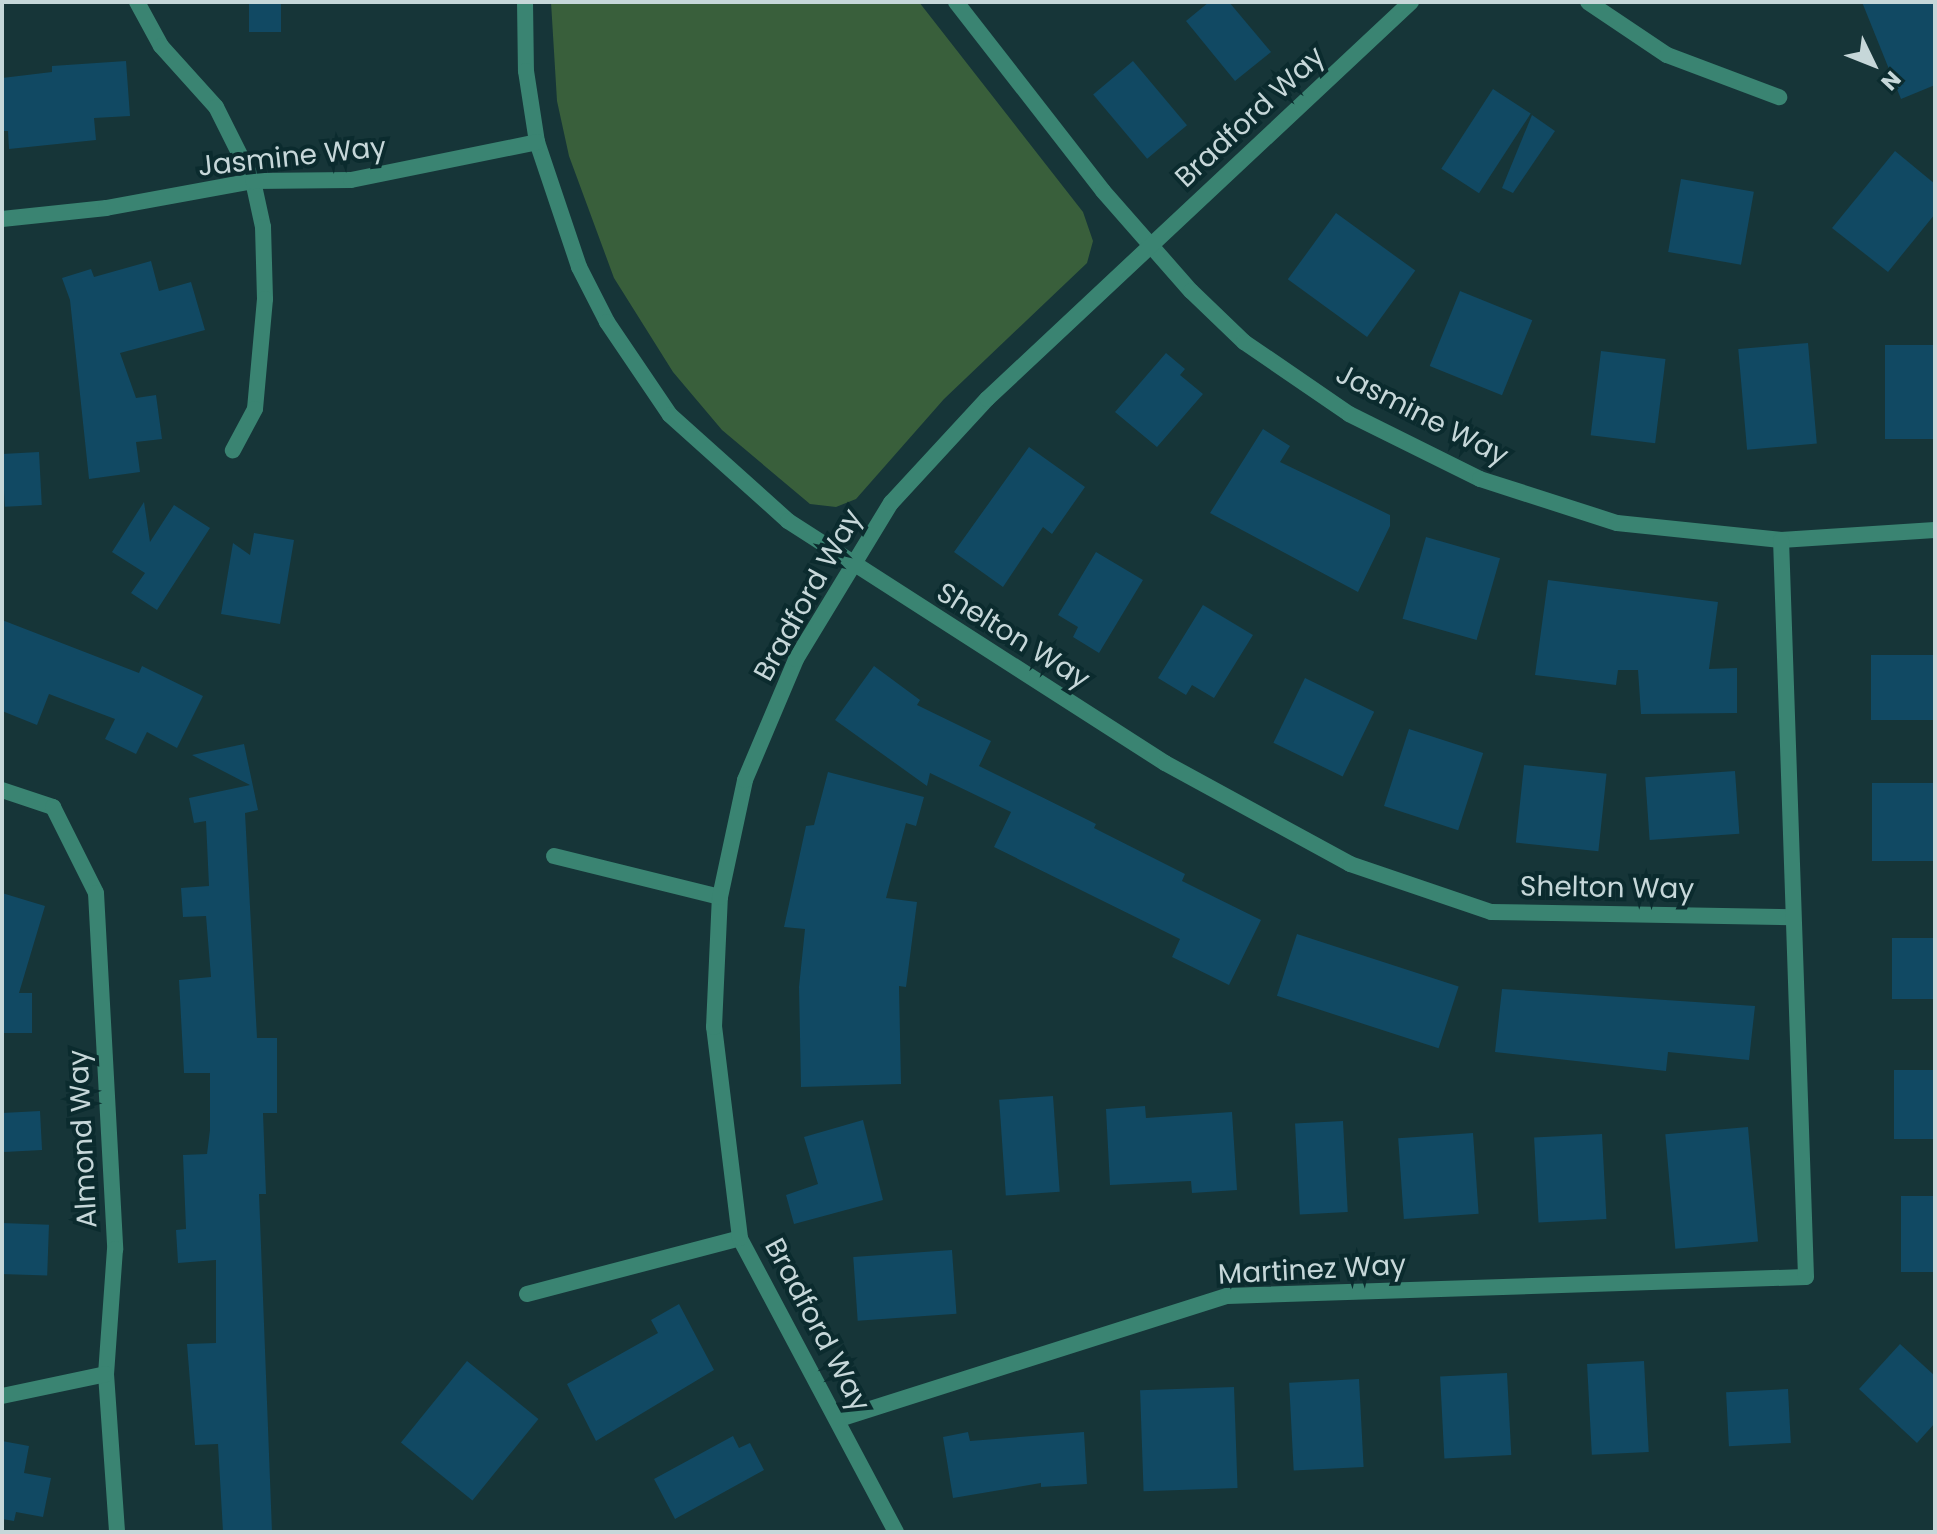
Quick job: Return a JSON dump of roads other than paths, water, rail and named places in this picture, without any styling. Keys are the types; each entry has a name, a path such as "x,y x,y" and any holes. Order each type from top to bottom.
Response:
{"street":[{"path":"137,2 161,46 216,107 253,181 263,227 265,299 255,409 233,450"},
{"name":"Shelton Way","path":"525,2 526,71 537,142 579,267 607,322 670,415 753,495 852,564 1165,763 1350,864 1491,912 1792,917"},
{"name":"Jasmine Way","path":"956,2 1150,246 1244,342 1349,414 1480,479 1617,523 1781,540 1935,530"},
{"name":"Bradford Way","path":"896,1532 839,1419 740,1238 714,1027 720,897 745,780 796,659 891,503 941,445 1411,2"},
{"path":"1588,2 1667,55 1779,97"},
{"name":"Jasmine Way","path":"2,219 106,208 253,181 351,180 537,142"},
{"path":"1781,540 1792,917"},
{"name":"Almond Way","path":"2,790 53,807 96,893 115,1249 106,1374 117,1532"},
{"path":"554,856 720,897"},
{"name":"Martinez Way","path":"839,1419 1227,1296 1806,1277 1792,917"},
{"path":"527,1294 740,1238"},
{"path":"2,1396 106,1374"}]}
